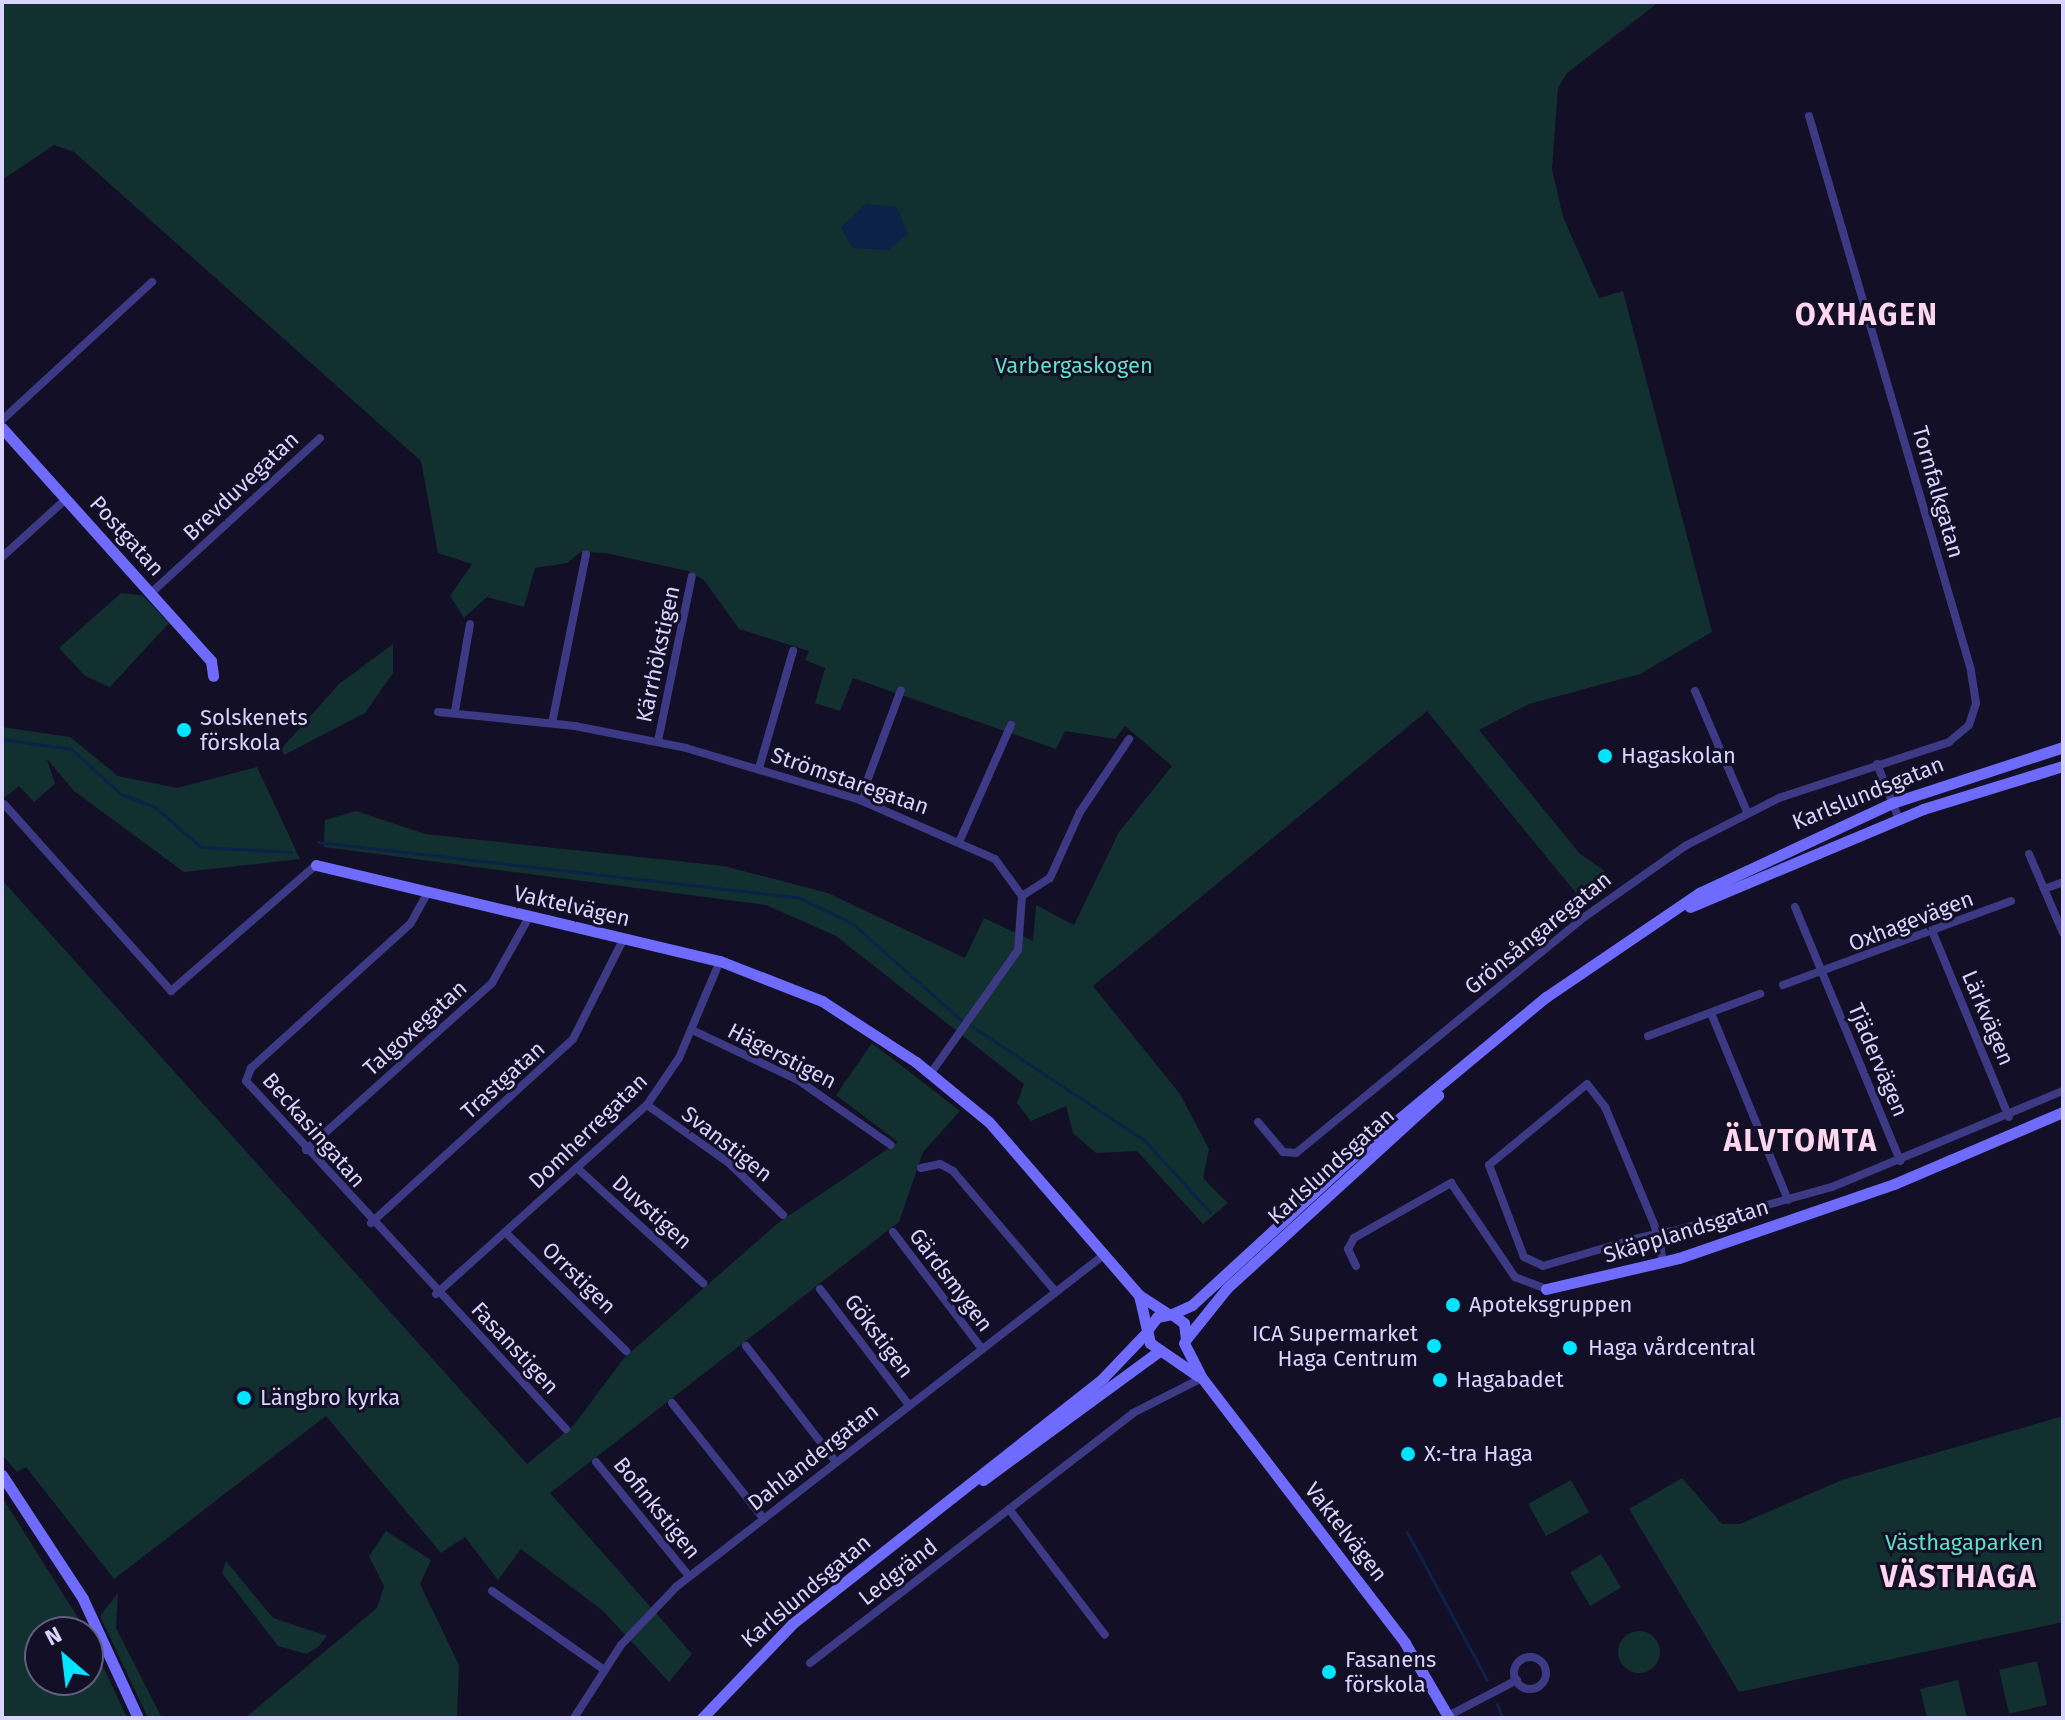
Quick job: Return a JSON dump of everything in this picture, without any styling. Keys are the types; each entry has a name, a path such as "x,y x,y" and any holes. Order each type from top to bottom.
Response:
{"main road":[{"name":"Postgatan","path":"2,428 211,661 213,676"},
{"name":"Karlslundsgatan","path":"702,1718 792,1624 1103,1378 1148,1331 1170,1314 1192,1305 1353,1157 1510,1028 1656,921 1742,869 1892,803 2063,747"},
{"name":"Karlslundsgatan","path":"1656,921 1899,819 2063,766"},
{"name":"Vaktelvägen","path":"316,865 720,961 822,1001 931,1073 1012,1143 1139,1295 1184,1323 1185,1341 1202,1378 1382,1611 1448,1717"},
{"name":"Karlslundsgatan","path":"945,1504 1162,1352 1185,1341 1227,1288 1510,1028"},
{"name":"Skäpplandsgatan","path":"1546,1289 1663,1263 1894,1184 2063,1112"},
{"name":"Vaktelvägen","path":"1139,1295 1148,1331 1162,1352 1202,1378"},
{"path":"2,1475 83,1599 138,1718"}],"street":[{"name":"Tornfalkgatan","path":"1809,116 1974,688 1974,714 1957,737 1877,764"},
{"path":"2,420 152,282"},
{"name":"Brevduvegatan","path":"151,593 320,438"},
{"path":"2,557 66,499"},
{"path":"552,723 586,554"},
{"name":"Kärrhökstigen","path":"658,741 692,576"},
{"path":"455,711 470,624"},
{"path":"759,768 793,651"},
{"path":"860,800 901,690"},
{"path":"1695,691 1747,812"},
{"name":"Strömstaregatan","path":"438,712 455,711 552,723 658,741 759,768 860,800 960,840 1005,867 1022,896"},
{"path":"960,840 1011,725"},
{"path":"931,1073 975,1017 1018,950 1022,896 1050,878 1080,812 1129,739"},
{"path":"1877,764 1899,819"},
{"name":"Grönsångaregatan","path":"1258,1122 1283,1152 1302,1148 1622,888 1747,812 1877,764"},
{"name":"Vaktelvägen","path":"4,804 171,991 316,865"},
{"path":"2029,854 2063,933"},
{"path":"2044,889 2063,882"},
{"name":"Beckasingatan","path":"428,892 400,934 246,1074 306,1150 436,1294"},
{"name":"Oxhagevägen","path":"1783,985 1933,933 2011,901"},
{"path":"1795,907 1823,973"},
{"name":"Talgoxegatan","path":"306,1150 492,983 529,917"},
{"name":"Lärkvägen","path":"1933,933 2009,1117"},
{"name":"Trastgatan","path":"371,1223 573,1039 624,938"},
{"name":"Domherregatan","path":"436,1294 647,1105 692,1030 720,961"},
{"name":"Tjädervägen","path":"1823,973 1900,1161"},
{"path":"1648,1036 1760,994"},
{"path":"1711,1013 1788,1200"},
{"name":"Hägerstigen","path":"692,1030 798,1080 891,1145"},
{"path":"1663,1263 1657,1234 1605,1107 1582,1084 1489,1165 1524,1257 1535,1266 1657,1234 1788,1200 1900,1161 2009,1117 2063,1091"},
{"name":"Svanstigen","path":"647,1105 729,1163 783,1215"},
{"path":"921,1168 940,1164 953,1171 1055,1291"},
{"name":"Duvstigen","path":"577,1168 703,1283"},
{"name":"Skäpplandsgatan","path":"1356,1266 1348,1249 1354,1238 1451,1183 1515,1277 1546,1289"},
{"name":"Orrstigen","path":"505,1232 626,1351"},
{"name":"Gärdsmygen","path":"893,1232 982,1349"},
{"name":"Dahlandergatan","path":"574,1718 603,1669 689,1576 1105,1254"},
{"name":"Gökstigen","path":"820,1289 909,1405"},
{"name":"Fasanstigen","path":"436,1294 566,1429"},
{"path":"746,1346 836,1462"},
{"name":"Ledgränd","path":"810,1663 1133,1413 1202,1378"},
{"path":"672,1403 764,1519"},
{"name":"Bofinkstigen","path":"596,1462 689,1576"},
{"path":"1009,1509 1105,1635"},
{"path":"492,1591 603,1669"},
{"path":"1448,1717 1517,1680"}],"green space":[{"name":"Varbergaskogen","path":"2,2 1659,2 1567,73 1558,88 1552,169 1563,217 1599,298 1623,291 1712,632 1640,674 1529,704 1479,730 1580,854 1605,871 1585,904 1427,711 1093,986 1180,1094 1209,1149 1203,1178 1228,1203 1203,1224 1137,1151 1096,1153 1073,1133 1066,1106 1031,1121 1017,1103 1024,1084 836,936 766,905 324,847 325,820 356,811 425,834 724,866 828,893 965,958 984,918 1033,941 1036,905 1074,925 1119,832 1172,766 1125,726 1115,739 1065,731 1056,749 853,678 840,711 815,703 825,668 805,660 809,651 739,629 704,580 688,571 605,553 581,552 567,563 535,568 524,607 487,597 464,618 450,596 472,564 438,553 421,461 74,152 54,145 2,180"},
{"path":"121,593 142,595 169,623 110,687 85,676 59,648"},
{"path":"393,644 393,673 365,713 284,755 281,749 339,684"},
{"path":"2,727 70,737 118,776 177,788 257,767 300,859 184,872 74,791 47,759 55,784 34,802 19,786 4,798"},
{"path":"2,880 527,1464 574,1425 624,1358 778,1223 898,1142 836,1095 872,1043 960,1111 923,1152 899,1222 550,1493 692,1654 669,1682 603,1611 521,1549 498,1580 465,1537 441,1553 326,1416 114,1579 26,1467 17,1472 2,1455"},
{"name":"Västhagaparken","path":"2063,1416 2063,1622 1739,1692 1629,1509 1682,1478 1722,1524 1740,1524 1842,1480"},
{"path":"1571,1480 1589,1512 1546,1536 1528,1504"},
{"path":"2,1497 77,1616 24,1616 24,1696 104,1696 104,1668 127,1718 2,1718"},
{"path":"386,1531 431,1560 420,1584 459,1665 457,1718 245,1718 377,1608 384,1586 369,1556"},
{"path":"1601,1554 1621,1587 1590,1606 1570,1573"},
{"path":"226,1561 273,1618 327,1636 318,1647 306,1654 278,1646 222,1573"},
{"path":"118,1593 116,1628 162,1718 148,1718 104,1624 104,1616 100,1616"},
{"path":"1639,1631 1654,1637 1660,1652 1654,1667 1639,1673 1624,1667 1618,1652 1624,1637"},
{"path":"2037,1661 2047,1705 2009,1714 1999,1670"},
{"path":"1958,1680 1967,1718 1927,1718 1920,1689"}],"water":[{"path":"866,204 897,207 908,234 888,250 852,248 841,227"}],"waterway":[{"path":"2,739 71,749 121,794 155,807 201,847 291,852"},
{"path":"318,842 800,898 853,924 959,1018 1144,1140 1210,1212"},
{"path":"1407,1532 1487,1680"},
{"path":"1497,1704 1502,1718"}],"place":[{"name":"Solskenets förskola","path":"184,730"},
{"name":"Hagaskolan","path":"1605,756"},
{"name":"Apoteksgruppen","path":"1453,1305"},
{"name":"ICA Supermarket Haga Centrum","path":"1434,1346"},
{"name":"Haga vårdcentral","path":"1570,1348"},
{"name":"Hagabadet","path":"1440,1380"},
{"name":"Längbro kyrka","path":"244,1398"},
{"name":"X:-tra Haga","path":"1408,1454"},
{"name":"Fasanens förskola","path":"1329,1672"}],"district":[{"name":"OXHAGEN","path":"1867,315"},
{"name":"ÄLVTOMTA","path":"1801,1141"},
{"name":"VÄSTHAGA","path":"1959,1577"}]}
